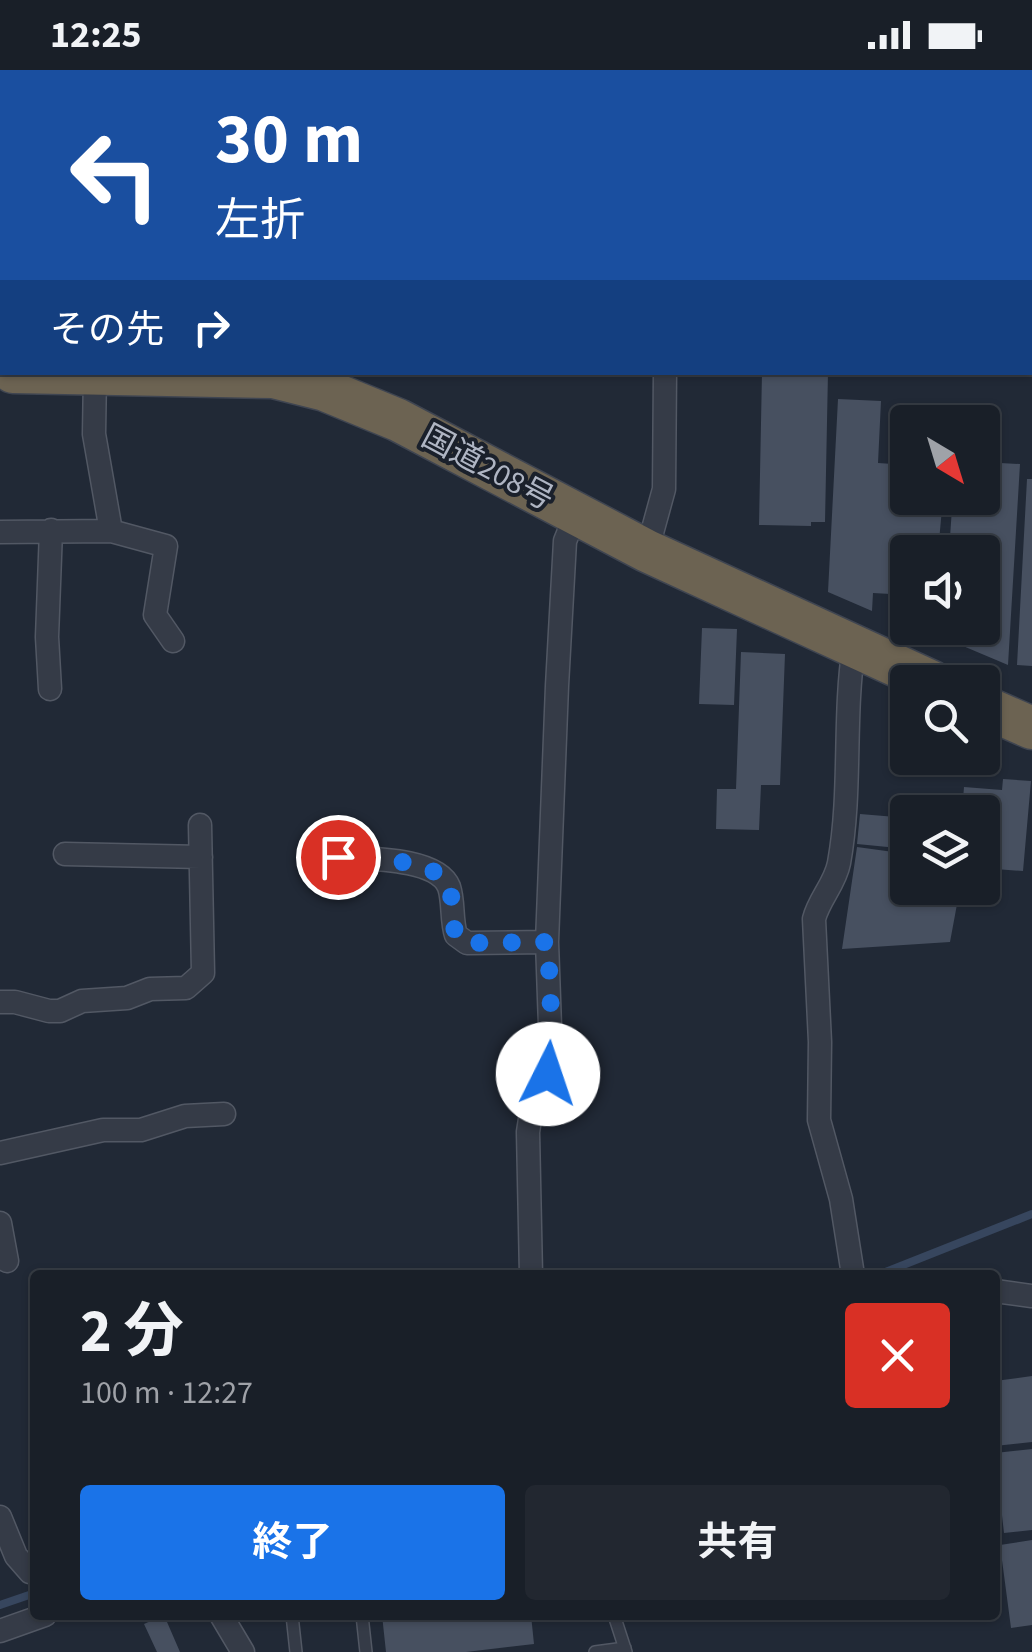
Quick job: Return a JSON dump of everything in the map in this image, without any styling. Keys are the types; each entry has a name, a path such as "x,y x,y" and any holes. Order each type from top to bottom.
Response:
{"highway":[{"name":"国道208号","path":"154,375 273,377 325,390 398,420 647,551 895,665"},
{"path":"1000,714 1032,728"}],"street":[{"path":"95,375 94,434 111,531"},
{"path":"647,551 664,488 665,375"},
{"path":"531,1270 528,1132 530,1118 544,1098 551,1054 548,942 564,541 576,514"},
{"path":"50,689 47,637 51,530"},
{"path":"0,532 111,531 166,546 156,616 173,641"},
{"path":"852,1270 840,1199 819,1120 814,919 834,878 844,830 848,684 854,646"},
{"path":"0,1002 60,1011 82,1001 127,998 150,989 186,988 198,980 203,972 200,825"},
{"path":"65,854 200,857"},
{"path":"338,857 397,861 437,873 450,889 456,935 466,943 548,942"},
{"path":"0,1154 103,1130 141,1130 185,1116 224,1114"},
{"path":"0,1223 6,1260"},
{"path":"1000,1292 1032,1296"},
{"path":"0,1516 16,1556 30,1572"},
{"path":"0,1631 32,1620"},
{"path":"224,1620 243,1652"}],"lane":[{"path":"293,1620 296,1652"},
{"path":"363,1620 366,1652"},
{"path":"595,1652 626,1650 616,1620"}],"building":[{"path":"762,375 828,375 825,522 811,522 811,526 759,525"},
{"path":"838,399 881,401 878,463 890,464 890,515 941,515 940,535 890,535 890,594 873,593 872,611 828,592"},
{"path":"1000,463 1020,464 1008,665 963,646 943,645 1000,645 1000,535 950,535 952,515 1000,515"},
{"path":"1027,479 1032,479 1032,666 1017,665"},
{"path":"702,628 737,629 734,705 699,704"},
{"path":"741,652 785,654 780,785 761,785 759,830 716,829 717,789 736,789"},
{"path":"1003,779 1031,781 1023,871 1000,869 1000,795 963,795 964,787 1002,790"},
{"path":"860,814 890,816 890,847 857,844"},
{"path":"857,847 890,852 890,905 957,905 950,942 842,949"},
{"path":"1032,1376 1032,1442 1000,1445 1000,1380"},
{"path":"1032,1449 1032,1530 1004,1533 1000,1452"},
{"path":"1032,1540 1032,1625 1011,1628 1000,1545"},
{"path":"166,1620 180,1652 157,1652 144,1624"},
{"path":"383,1620 532,1620 534,1644 466,1652 386,1652"}],"waterway":[{"path":"891,1270 1032,1214"},
{"path":"0,1605 30,1595"}],"route":[{"path":"338,857 397,861 437,873 450,889 456,935 466,943 548,942 552,1035 548,1074"}]}
